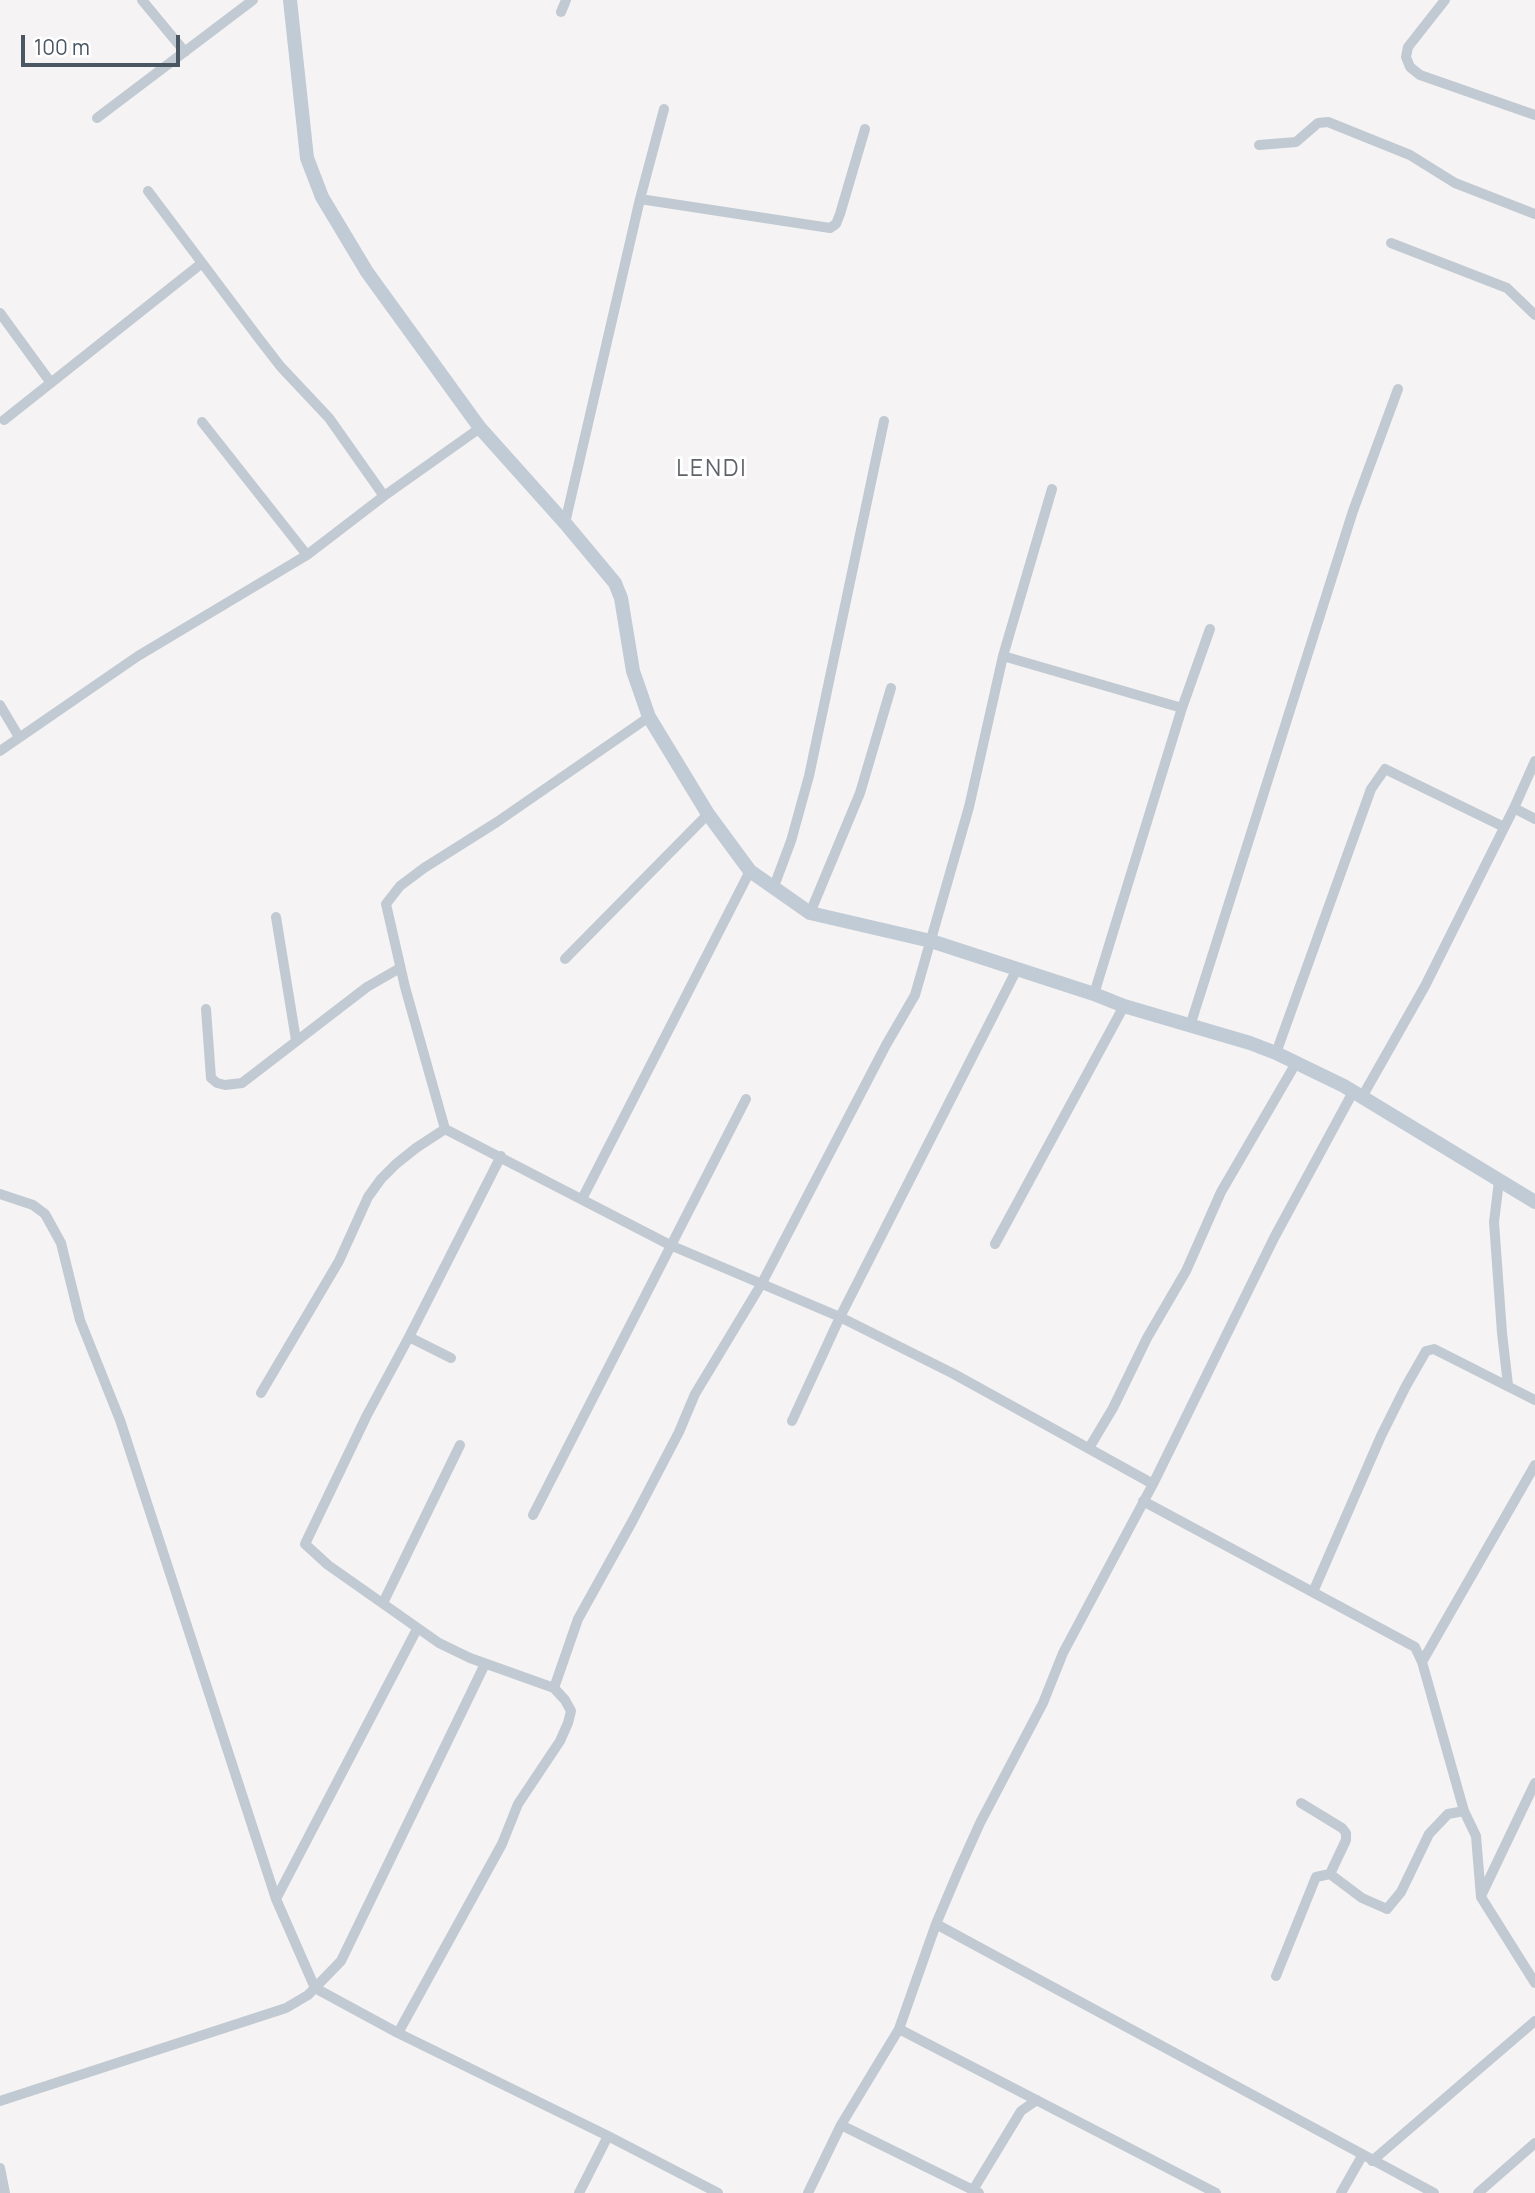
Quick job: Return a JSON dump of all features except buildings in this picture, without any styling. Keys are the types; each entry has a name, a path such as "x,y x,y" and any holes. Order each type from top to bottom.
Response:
{"main road":[{"path":"290,0 305,149 321,197 368,272 480,428 615,583 621,598 633,671 649,717 708,814 750,871 810,913 931,942 1276,1053 1358,1094 1535,1202"}],"street":[{"path":"142,0 185,52"},
{"path":"97,118 253,0"},
{"path":"561,12 566,0"},
{"path":"1445,0 1408,47 1406,57 1410,67 1420,75 1535,115"},
{"path":"565,523 640,199 664,109"},
{"path":"1259,145 1296,142 1318,123 1328,122 1410,155 1455,183 1535,214"},
{"path":"640,199 830,228 836,224 840,214 865,129"},
{"path":"148,191 281,367 329,418 384,496"},
{"path":"1391,243 1507,288 1535,315"},
{"path":"5,420 202,263"},
{"path":"0,313 51,383"},
{"path":"1190,1026 1353,511 1398,389"},
{"path":"773,889 791,841 809,776 884,421"},
{"path":"202,422 307,555"},
{"path":"0,751 138,656 307,555 480,428"},
{"path":"554,1688 586,1602 633,1520 679,1432 695,1394 762,1283 886,1045 915,995 969,807 1003,656 1052,489"},
{"path":"1094,994 1182,708 1210,629"},
{"path":"1003,656 1182,708"},
{"path":"810,913 860,793 891,688"},
{"path":"0,705 19,737"},
{"path":"649,717 400,886 386,904 400,968 445,1129 670,1245 840,1317 954,1374 1153,1484"},
{"path":"808,2193 841,2125 899,2029 936,1924 980,1824 1043,1703 1063,1653 1153,1484 1274,1238 1424,986 1535,761"},
{"path":"1276,1053 1371,789 1385,769 1504,827"},
{"path":"1514,808 1535,819"},
{"path":"565,959 708,814"},
{"path":"582,1199 750,871"},
{"path":"276,917 296,1040"},
{"path":"206,1009 211,1078 225,1085 242,1083 367,988 400,968"},
{"path":"792,1421 840,1317 1017,969"},
{"path":"995,1244 1124,1006"},
{"path":"1089,1448 1186,1271 1221,1192 1296,1063"},
{"path":"533,1515 747,1099"},
{"path":"261,1393 339,1261 368,1197 396,1164 445,1129"},
{"path":"398,2033 502,1844 518,1804 564,1732 571,1711 554,1688 485,1664 439,1643 328,1565 305,1544 367,1415 501,1156"},
{"path":"1499,1181 1494,1222 1508,1385"},
{"path":"0,1194 33,1205 46,1214 61,1243 80,1320 120,1420 276,1899 315,1988 398,2033 608,2136 705,2190 718,2193"},
{"path":"409,1337 451,1358"},
{"path":"1313,1592 1381,1436 1426,1351 1434,1349 1535,1400"},
{"path":"383,1602 460,1445"},
{"path":"1422,1662 1535,1465"},
{"path":"1143,1501 1405,1639 1415,1647 1422,1662 1464,1811 1476,1836 1481,1898 1534,1979"},
{"path":"276,1899 417,1629"},
{"path":"0,2101 286,2008 308,1995 341,1961 485,1664"},
{"path":"1481,1898 1535,1783"},
{"path":"1301,1803 1346,1833 1346,1840 1330,1874"},
{"path":"1276,1976 1316,1877 1330,1874 1362,1898 1387,1909 1404,1886 1429,1834 1448,1814 1464,1811"},
{"path":"936,1924 1434,2193"},
{"path":"1341,2193 1367,2159 1535,2021"},
{"path":"899,2029 1037,2100 1200,2190 1216,2193"},
{"path":"841,2125 976,2191 1021,2110 1037,2100"},
{"path":"579,2193 608,2136"},
{"path":"1478,2193 1535,2143"},
{"path":"0,2168 5,2193"}],"district":[{"name":"LENDI","path":"712,470"}]}
